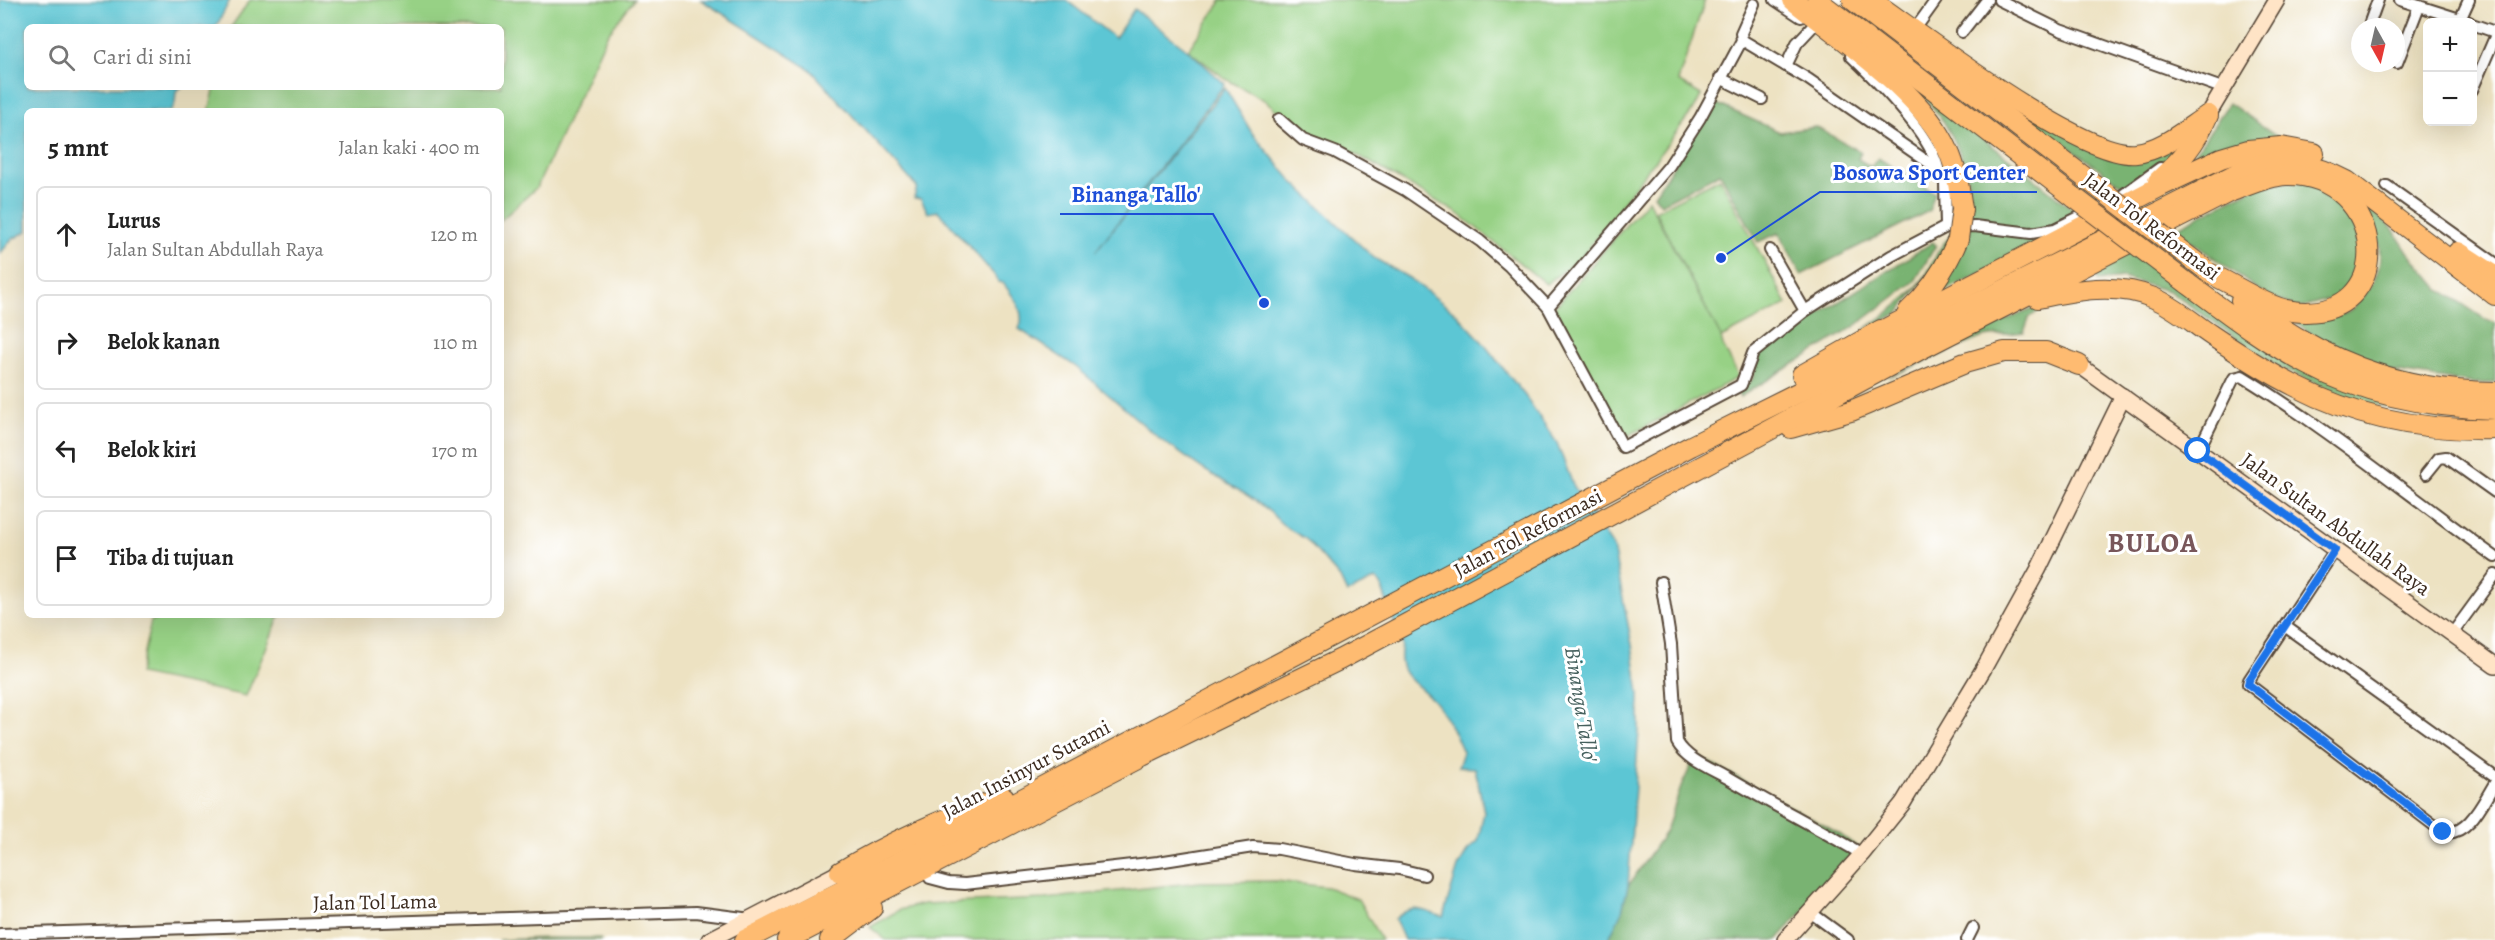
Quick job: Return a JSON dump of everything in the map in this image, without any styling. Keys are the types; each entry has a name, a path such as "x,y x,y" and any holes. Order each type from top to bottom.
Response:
{"highway":[{"path":"1793,0 1896,84 1931,122 1948,150 1957,177 1962,209 1952,233 1949,261 1935,284 1909,311 1872,336"},
{"name":"Jalan Tol Reformasi","path":"1817,0 2230,315 2309,365 2344,381 2424,404 2495,409"},
{"name":"Jalan Tol Reformasi","path":"1853,0 2280,328 2318,350 2388,379 2428,388 2495,393"},
{"path":"1871,0 1970,70 2055,124 2085,142 2112,152 2128,154 2145,152 2169,141 2208,115"},
{"path":"2114,211 2157,182 2182,160 2197,140 2208,115"},
{"path":"1691,446 1730,418 1872,336 2221,158 2248,150 2282,147 2313,153 2344,167 2388,197 2471,262 2495,276"},
{"path":"1691,446 2238,171 2262,164 2286,162 2306,164 2330,172 2347,181 2495,295"},
{"path":"1737,449 1810,408 2229,192 2265,179 2286,175 2311,178 2336,187 2354,206 2369,244 2368,269 2359,286 2340,303 2313,312 2289,311 2263,301 2207,271"},
{"path":"2012,303 2069,291 2100,288 2133,292 2154,298 2239,354 2297,388 2337,405 2374,417 2424,427 2495,429"},
{"path":"1737,449 1794,427 1851,411 1965,363 2004,352 2046,352 2079,365"},
{"name":"Jalan Tol Reformasi","path":"1327,638 1691,446"},
{"name":"Jalan Tol Reformasi","path":"1341,659 1737,449"},
{"name":"Jalan Insinyur Sutami","path":"745,940 1063,778 1327,638"},
{"name":"Jalan Insinyur Sutami","path":"787,940 1142,756 1341,659"},
{"path":"840,872 874,852 964,811 1063,778"},
{"path":"830,940 918,874"}],"street":[{"path":"1775,0 1813,26 1853,58 1909,118 1928,144 1945,183 1952,233"},
{"path":"1918,25 1936,0"},
{"path":"1962,32 1987,0"},
{"path":"1999,0 2060,30 2223,88"},
{"path":"2371,18 2378,0"},
{"path":"2400,0 2454,18"},
{"path":"2466,18 2469,0"},
{"path":"1279,119 1303,140 1335,152 1405,190 1465,230 1509,266 1548,307 1613,433 1623,447 1741,385 1753,353 1805,311 1891,256 1974,226 2031,233 2055,229 2140,185 2164,165 2208,115 2274,1"},
{"path":"1548,307 1669,166 1700,118 1742,40 1741,33 1754,4"},
{"path":"2405,42 2419,6"},
{"path":"1786,66 1797,43 1813,26"},
{"path":"2477,27 2495,34 2477,78"},
{"path":"1742,40 1786,66 1938,169"},
{"path":"1720,78 1762,99"},
{"path":"2387,186 2495,263"},
{"path":"1770,250 1805,311"},
{"name":"Jalan Sultan Abdullah Raya","path":"2079,365 2495,665"},
{"path":"2198,451 2234,378 2240,375 2334,437 2495,557"},
{"path":"1785,940 1862,854 1903,803 1984,668 2056,536 2123,396"},
{"path":"2426,474 2439,458 2446,457 2495,492"},
{"path":"2335,550 2248,684 2441,831 2452,833 2472,819 2495,783"},
{"path":"2452,634 2495,575"},
{"path":"1661,582 1671,644 1677,742 1680,747 1694,759 1765,801 1862,854"},
{"path":"2286,627 2495,777"},
{"path":"918,874 945,882 965,884 1203,856 1240,848 1260,848 1399,869 1424,875"},
{"path":"709,940 840,872"},
{"name":"Jalan Tol Lama","path":"0,934 696,912 751,919"},
{"path":"1810,912 1848,940"},
{"path":"1967,940 1973,928"}],"green space":[{"path":"250,0 634,0 607,35 537,187 504,217 504,108 210,108 214,90 504,90 504,24 233,24"},
{"path":"1222,0 1705,0 1678,81 1701,95 1696,106 1581,258 1546,284 1459,214 1361,157 1292,124 1266,101 1226,79 1188,50"},
{"path":"1853,36 2089,222 1931,297 1948,274 1968,238 1971,198 1964,166 1952,136 1926,99"},
{"path":"1950,62 2109,157 2172,143 2177,148 2129,190"},
{"path":"1715,103 1780,132 1816,127 1861,152 1858,159 1871,167 1878,158 1935,193 1929,211 1801,275 1779,233 1758,242 1720,173 1661,204 1654,195"},
{"path":"2229,103 2280,138 2189,162"},
{"path":"1720,178 1787,304 1721,338 1739,377 1624,438 1554,308 1648,200 1721,337 1655,211"},
{"path":"2310,181 2342,199 2366,252 2348,294 2298,308 2264,294 2174,229 2263,183"},
{"path":"2357,198 2393,229 2405,248 2440,289 2485,319 2495,323 2495,383 2473,383 2385,370 2317,338 2289,317 2342,314 2353,308 2373,282 2380,258 2379,245 2371,221"},
{"path":"1955,234 1952,244 1898,314 1863,330 1895,307 1917,287 1944,242"},
{"path":"1933,242 1936,245 1915,281 1854,327 1740,397 1737,392 1752,380 1761,351"},
{"path":"2131,249 2192,292 2495,414 2495,420 2438,418 2354,400 2280,368 2169,291 2123,278 2098,281 2094,269"},
{"path":"2049,303 2029,318 2024,332 1983,337 1889,377 2005,320"},
{"path":"158,618 279,618 246,696 139,674 151,621"},
{"path":"1696,755 1838,833 1856,846 1854,854 1777,940 1608,940 1622,911 1628,886 1666,831 1681,787"},
{"path":"1276,881 1327,887 1358,899 1381,940 886,940 870,927 899,910 923,904 1045,899 1200,882"},
{"path":"600,938 601,940 499,940"}],"water":[{"path":"0,0 230,0 218,24 24,24 24,90 178,90 172,108 24,108 24,233 11,240 0,254"},
{"path":"701,0 1066,0 1115,38 1134,9 1188,50 1225,84 1095,252 1225,88 1252,133 1293,182 1374,258 1409,278 1457,314 1526,397 1557,443 1573,485 1613,547 1639,693 1639,730 1628,886 1622,911 1608,940 1404,940 1395,919 1401,914 1418,909 1443,917 1458,867 1468,850 1478,841 1484,812 1475,768 1458,767 1463,752 1450,724 1437,705 1404,671 1401,664 1402,645 1381,585 1376,579 1347,593 1340,578 1306,539 1285,527 1268,510 1245,494 1203,469 1160,439 1075,366 1019,329 1020,311 1015,299 1003,283 998,282 997,278 938,211 928,213 921,199 914,198 917,187 810,69"}],"place":[{"name":"Bosowa Sport Center","path":"1721,258"},
{"name":"Binanga Tallo'","path":"1264,303"}],"district":[{"name":"BULOA","path":"2153,543"}],"route":[{"path":"2198,451 2335,550 2248,684 2443,832"}]}
